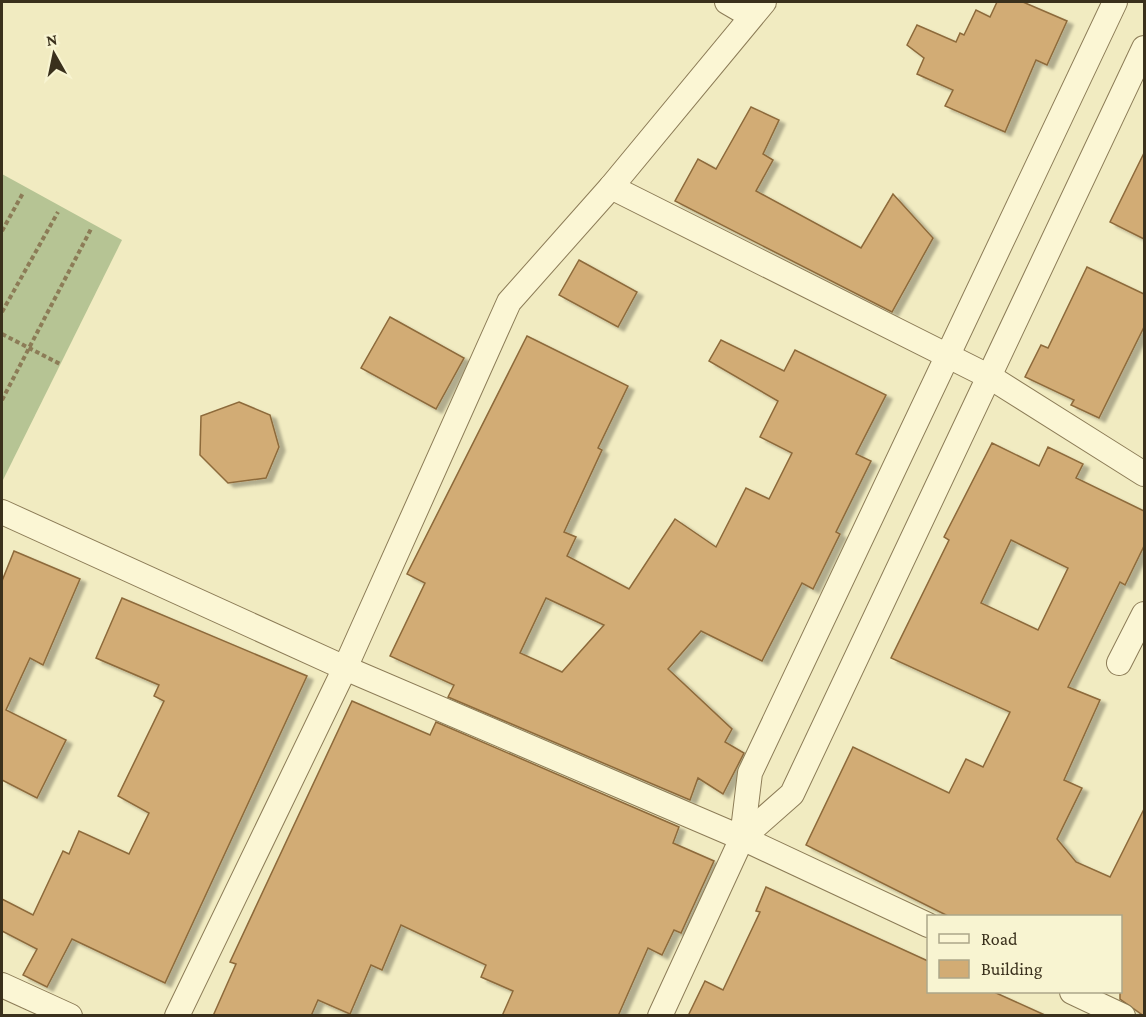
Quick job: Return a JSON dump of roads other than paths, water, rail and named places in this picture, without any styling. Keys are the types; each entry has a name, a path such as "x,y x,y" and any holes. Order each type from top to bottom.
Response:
{"street":[{"path":"177,1016 345,668 509,302 611,187 758,9 727,2"},
{"path":"660,1016 742,838 750,773 1114,2"},
{"path":"742,838 792,794 1144,48"},
{"path":"611,187 990,377 1144,474"},
{"path":"2,512 345,668 742,838 927,925"},
{"path":"1119,663 1144,614"},
{"path":"2,985 70,1016"},
{"path":"1074,993 1123,1016"}]}
